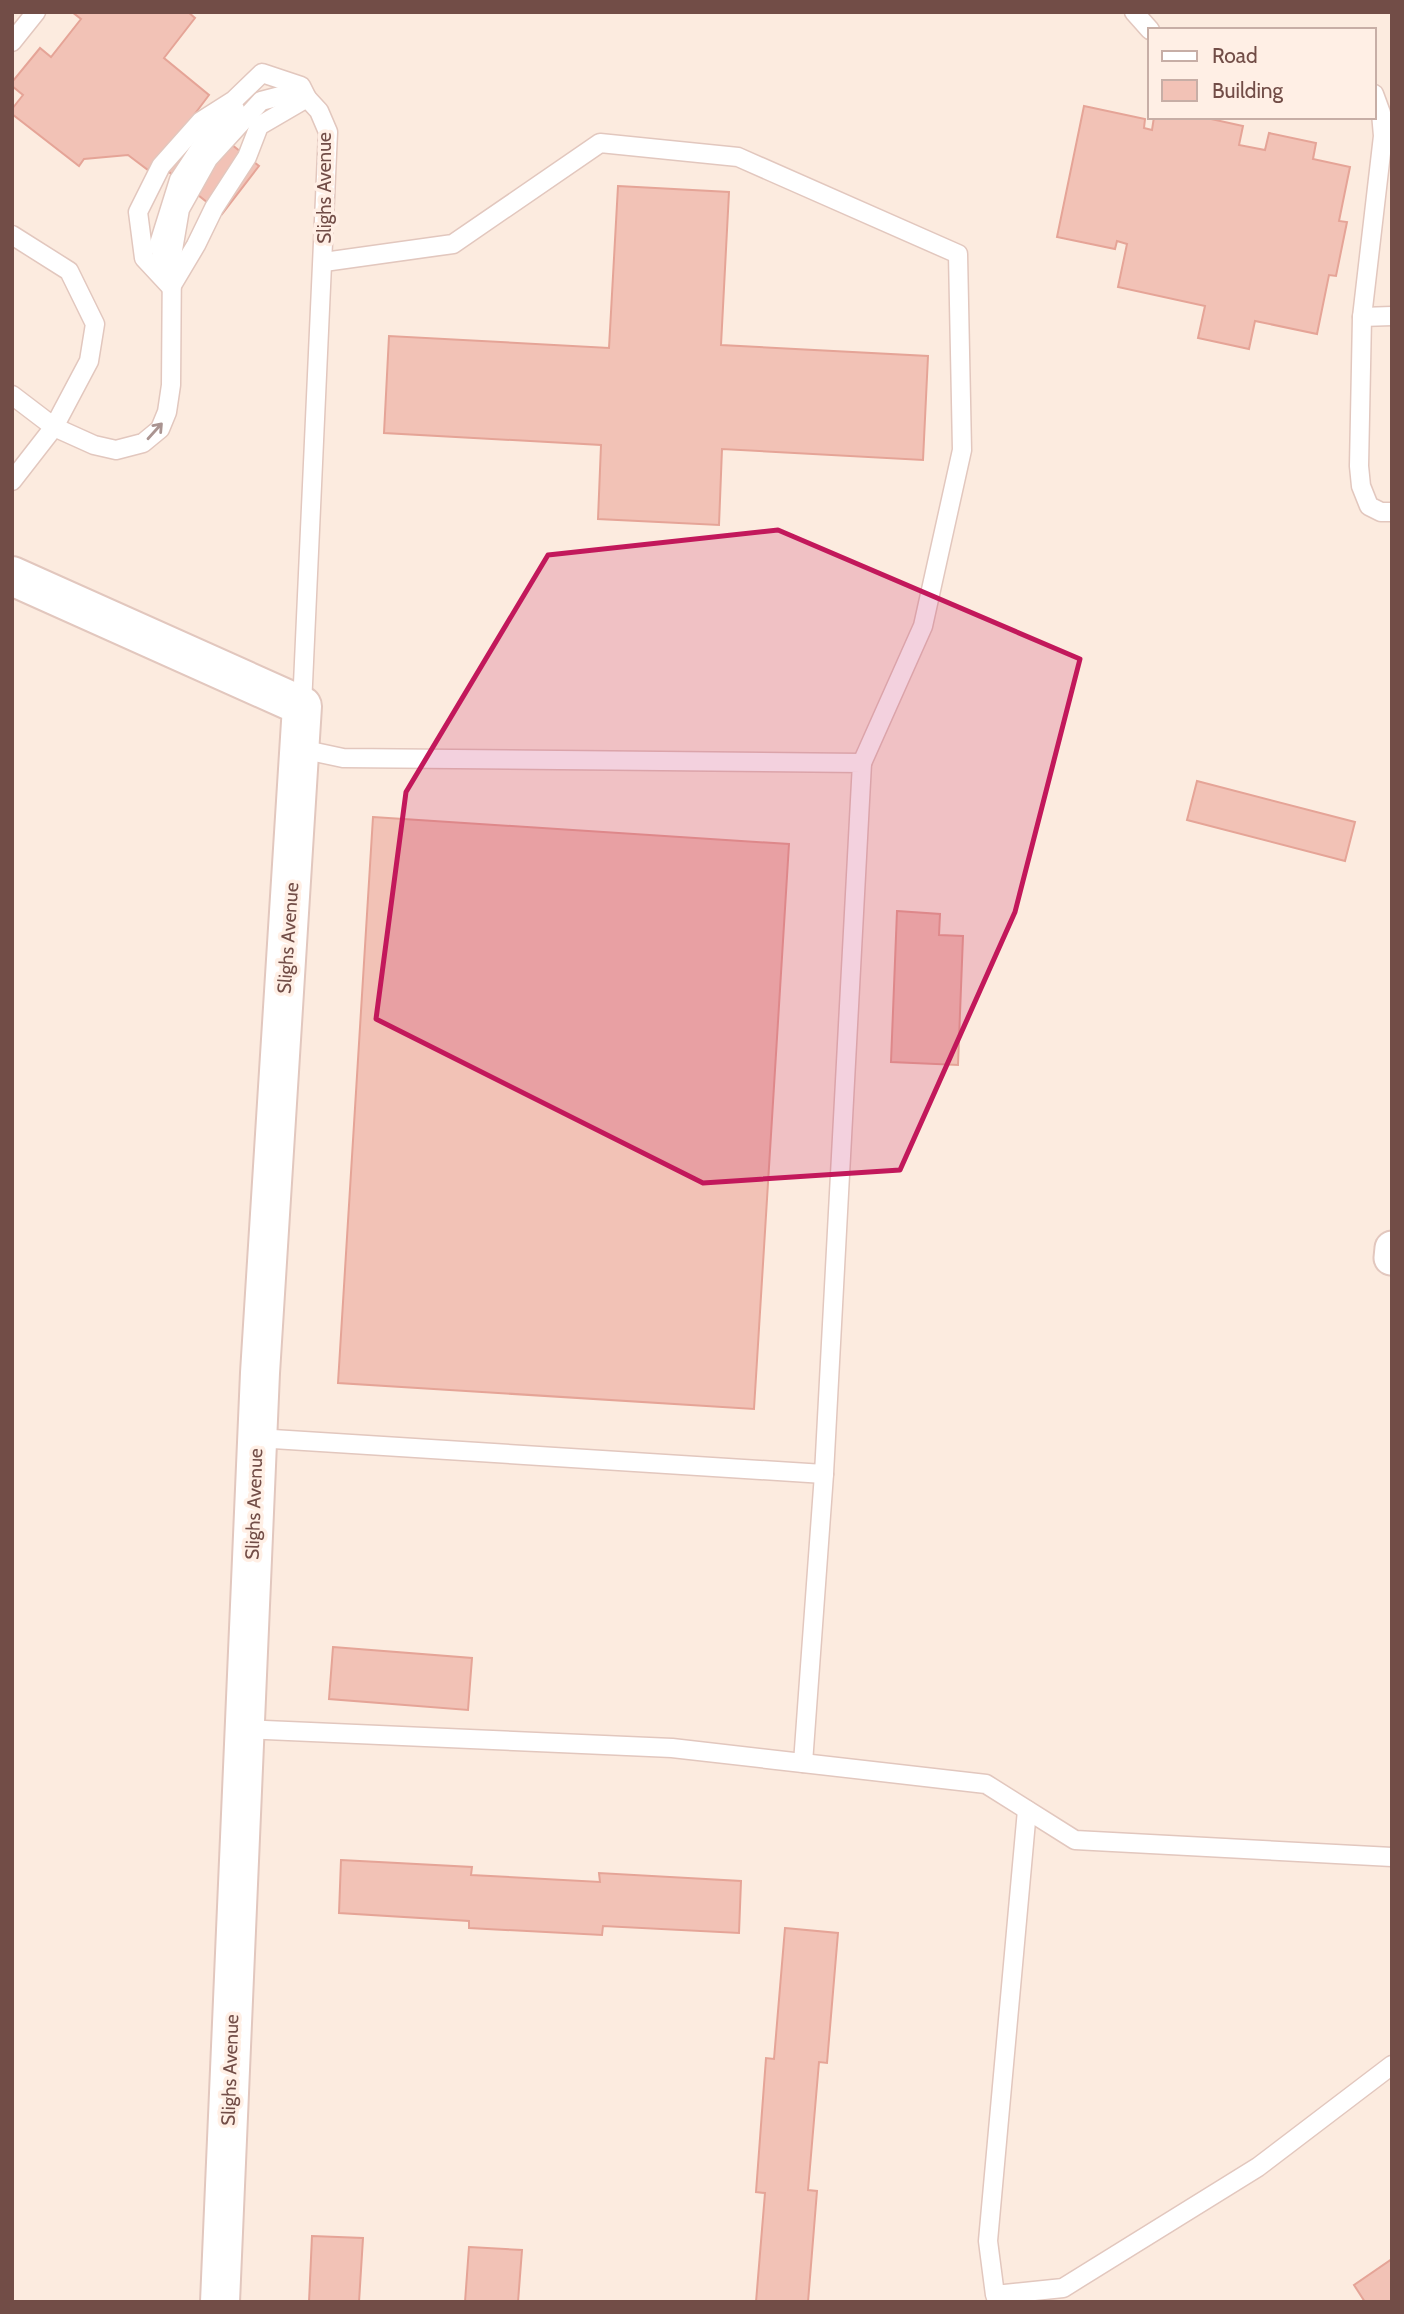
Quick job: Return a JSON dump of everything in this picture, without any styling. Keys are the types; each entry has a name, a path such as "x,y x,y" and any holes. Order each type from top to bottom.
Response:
{"street":[{"path":"12,576 302,706"},
{"name":"Slighs Avenue","path":"220,2302 257,1438 302,706"}],"lane":[{"path":"12,42 36,12"},
{"path":"1134,12 1148,28"},
{"path":"171,287 144,258 138,212 161,166 201,121 234,100 262,73 301,86 307,98"},
{"path":"12,394 54,427 94,445 116,450 143,443 160,429 167,412 171,385 172,256 180,209 208,159 261,101 284,95 307,98"},
{"path":"171,287 214,208 247,157 259,126 307,98"},
{"name":"Slighs Avenue","path":"302,706 328,132 320,111 307,98"},
{"path":"1376,99 1381,113 1383,136 1362,317 1359,466 1361,486 1369,506 1381,512 1392,512"},
{"path":"324,262 453,244 600,143 738,158 958,254 962,450 922,626 862,763 824,1474 803,1763"},
{"path":"12,235 69,271 95,324 89,360 54,427 12,481"},
{"path":"1362,317 1392,316"},
{"path":"300,750 343,758 862,763"},
{"path":"257,1438 824,1474"},
{"path":"244,1729 672,1748 986,1784 1074,1840 1392,1857"},
{"path":"1027,1810 988,2241 995,2295 1063,2288 1258,2166 1392,2065"}],"highlighted area":[{"path":"778,530 1080,659 1015,912 900,1170 703,1183 376,1019 406,792 548,555"}],"building":[{"path":"72,12 188,12 195,18 164,58 209,95 194,115 259,166 222,214 155,161 148,170 128,155 84,159 79,166 12,114 12,109 23,95 12,86 12,82 40,48 51,57 81,19"},
{"path":"1084,106 1145,119 1144,128 1152,130 1154,119 1211,119 1243,126 1239,145 1265,150 1269,133 1316,143 1313,159 1350,167 1339,221 1347,222 1336,276 1329,275 1317,334 1255,321 1249,349 1198,338 1205,306 1118,287 1127,244 1117,241 1115,249 1057,237"},
{"path":"618,186 729,192 721,345 928,356 923,460 722,449 719,525 598,519 601,445 384,433 389,336 609,348"},
{"path":"1197,781 1355,822 1345,861 1187,820"},
{"path":"373,817 789,844 754,1409 338,1383"},
{"path":"897,911 940,914 939,935 963,936 958,1065 891,1062"},
{"path":"333,1647 472,1658 468,1710 329,1699"},
{"path":"341,1860 472,1867 471,1875 600,1882 599,1873 741,1881 739,1933 603,1926 602,1935 469,1928 469,1921 339,1913"},
{"path":"785,1928 838,1933 827,2063 819,2062 808,2190 817,2191 808,2302 756,2302 765,2193 756,2192 766,2058 774,2059"},
{"path":"312,2236 363,2238 359,2302 309,2302"},
{"path":"469,2247 522,2250 518,2302 465,2302"},
{"path":"1392,2259 1392,2302 1365,2302 1354,2285"}]}
